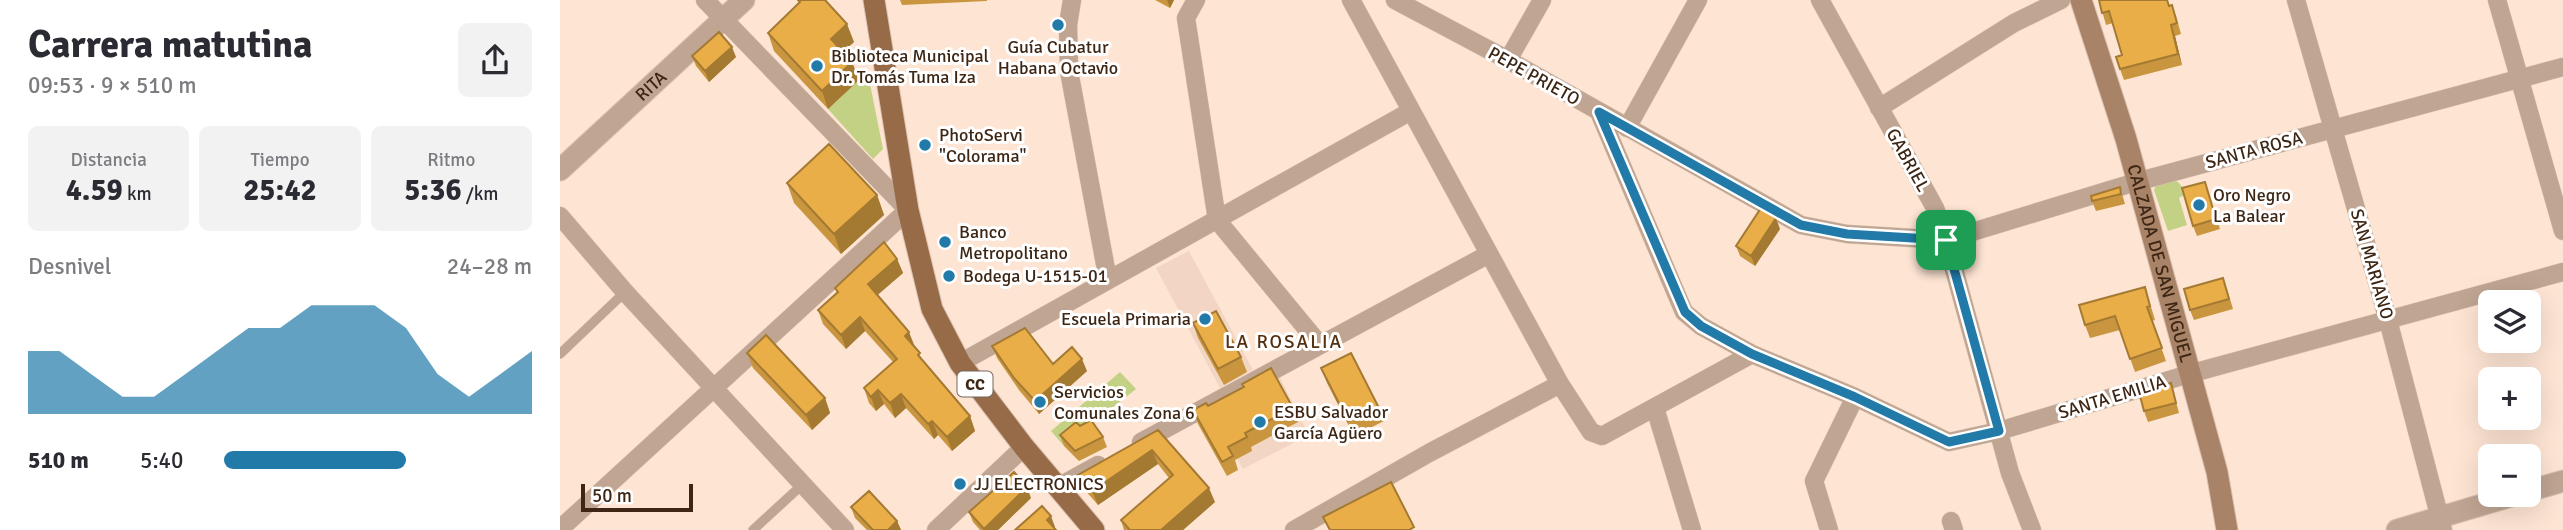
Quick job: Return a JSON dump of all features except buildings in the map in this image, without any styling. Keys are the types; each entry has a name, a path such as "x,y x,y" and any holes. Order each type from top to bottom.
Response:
{"main road":[{"name":"CC","path":"874,0 908,210 932,309 960,363 1024,447 1094,530"},
{"name":"CALZADA DE SAN MIGUEL","path":"2081,0 2126,139 2217,472 2227,530"}],"street":[{"path":"560,529 908,210 705,0"},
{"name":"RITA","path":"560,170 744,0"},
{"path":"1072,0 1069,71 1108,280"},
{"path":"1196,0 1186,18 1217,220 1320,345"},
{"path":"1351,0 1560,384 1595,436 1602,436 1752,354"},
{"name":"PEPE PRIETO","path":"1395,0 1508,60 1801,225 1847,234 1946,240"},
{"path":"1508,60 1542,0"},
{"path":"1627,128 1698,0"},
{"name":"GABRIEL","path":"1820,0 1935,208 1999,431 2021,504 2032,530"},
{"path":"1879,107 2002,30 2061,0"},
{"name":"SAN MARIANO","path":"2296,0 2388,320 2441,524"},
{"path":"2497,0 2563,231"},
{"name":"SANTA ROSA","path":"1946,240 2136,182 2563,67"},
{"path":"960,363 1411,111"},
{"name":"SANTA EMILIA","path":"1599,112 1685,312 1701,326 1752,354 1855,397 1949,442 1999,431 2189,374 2563,272"},
{"path":"560,216 625,292 715,386 845,530"},
{"path":"1058,487 1489,254"},
{"path":"1294,530 1429,453 1560,384"},
{"path":"1829,530 1814,481 1855,397"},
{"path":"1655,408 1692,530"},
{"path":"936,530 1024,447"},
{"path":"2541,487 2563,481"},
{"path":"2397,530 2441,524 2484,507"}],"lane":[{"path":"560,354 625,292"},
{"path":"753,530 803,484"}],"shaded area":[{"name":"Escuela Primaria","path":"1189,251 1253,370 1220,388 1156,268"},
{"name":"ESBU Salvador García Agüero","path":"1278,374 1309,435 1243,469 1211,409"}],"green space":[{"path":"869,79 883,149 873,159 828,109 859,80"},
{"path":"2169,178 2178,182 2187,193 2179,198 2187,225 2168,231 2154,190 2157,183"},
{"path":"1120,372 1136,389 1064,446 1051,431"}],"place":[{"name":"Guía Cubatur Habana Octavio","path":"1058,25"},
{"name":"Biblioteca Municipal Dr. Tomás Tuma Iza","path":"817,66"},
{"name":"PhotoServi \"Colorama\"","path":"925,145"},
{"name":"Oro Negro La Balear","path":"2199,205"},
{"name":"Banco Metropolitano","path":"945,242"},
{"name":"Bodega U-1515-01","path":"949,276"},
{"name":"Escuela Primaria","path":"1205,319"},
{"name":"Servicios Comunales Zona 6","path":"1040,402"},
{"name":"ESBU Salvador García Agüero","path":"1260,422"},
{"name":"JJ ELECTRONICS","path":"960,484"}],"district":[{"name":"LA ROSALIA","path":"1284,341"}],"route":[{"path":"1599,112 1801,225 1847,234 1946,240 1999,431 1949,442 1855,397 1752,354 1701,326 1685,312 1599,112"}]}
